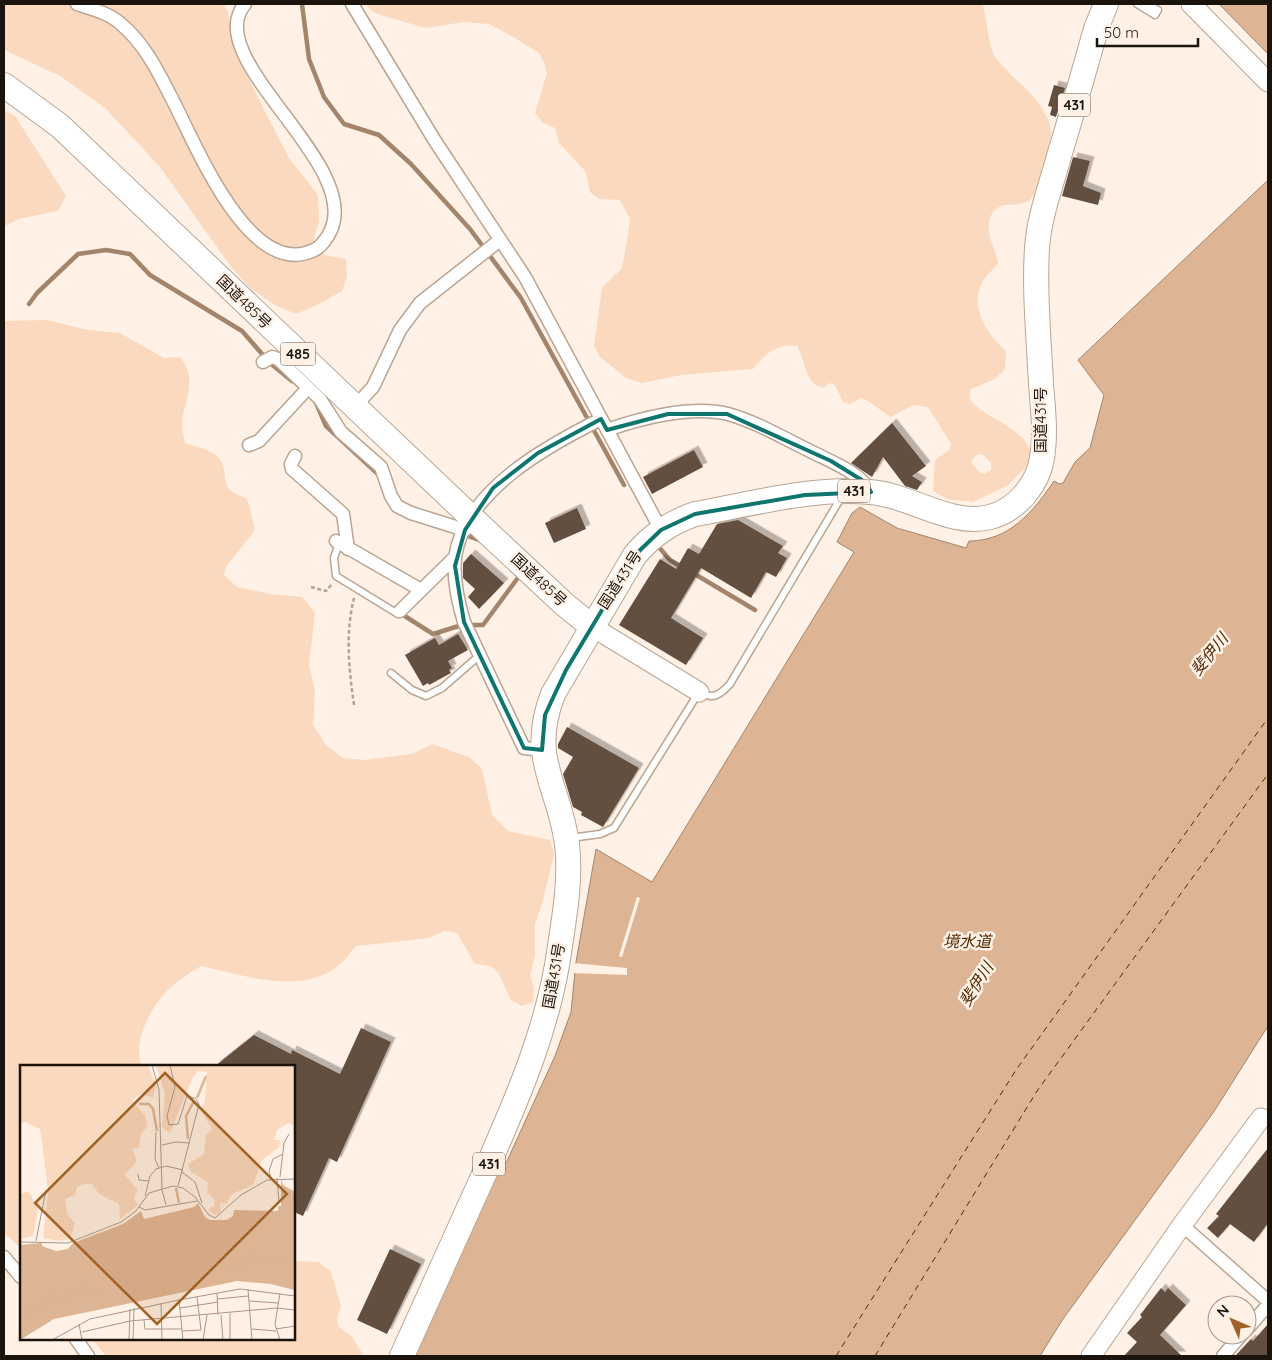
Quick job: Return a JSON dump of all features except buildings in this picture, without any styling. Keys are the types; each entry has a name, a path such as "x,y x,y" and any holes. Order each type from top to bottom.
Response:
{"highway":[{"name":"国道431号","path":"402,1356 520,1094 548,1014 560,947 568,877 566,838 542,750 545,715 553,694 634,555 661,530 675,521 695,514 845,490 888,494 949,514 974,518 990,517 1023,497 1036,478 1042,458 1044,424 1036,291 1037,246 1045,206 1106,4"},
{"name":"国道485号","path":"4,85 60,126 466,528 591,626"}],"street":[{"path":"77,4 107,14 122,24 143,49 170,94 216,186 237,216 260,240 275,251 295,255 306,254 317,249 329,234 334,222 334,205 327,184 302,139 251,70 241,50 237,27 239,10 244,4"},
{"path":"352,4 436,141 492,247 524,277 597,425 661,530"},
{"path":"1191,4 1268,82"},
{"path":"361,400 373,387 400,330 412,312 426,297 492,247"},
{"path":"263,362 272,357 278,359 320,399 341,432 381,467 391,496 397,506 411,513 466,528"},
{"path":"249,445 259,441 308,388"},
{"path":"542,750 524,748 464,622 458,602 455,557 466,528 494,488 538,453 597,425 630,422 668,414 705,412 727,414 758,426 831,461 865,482 872,492"},
{"path":"341,432 348,413"},
{"path":"295,456 291,464 292,469 343,514 341,544 421,590"},
{"path":"399,613 455,557"},
{"path":"591,626 699,692"},
{"path":"1091,1356 1182,1225 1266,1116"},
{"path":"1182,1225 1268,1301"},
{"path":"4,1258 20,1276"},
{"path":"1257,1318 1268,1305"},
{"path":"77,1340 88,1356"},
{"path":"1223,1356 1232,1345"}],"lane":[{"path":"1137,4 1155,15 1158,10 1148,4"},
{"path":"566,838 600,834 614,828 699,692 707,697 714,697 730,684 845,490"},
{"path":"341,544 334,558 336,576 399,613"},
{"path":"391,673 412,690 426,696 442,688 480,655"}],"path":[{"path":"311,588 328,591 336,576"},
{"path":"354,705 348,644 350,616 355,596 360,590"}],"highlighted area":[{"path":"668,414 727,414 831,461 865,482 871,492 805,495 695,514 661,530 635,555 566,670 545,715 542,750 524,748 464,622 455,566 465,530 493,488 538,453 601,419 607,430"}],"shaded area":[{"path":"4,4 223,4 228,12 235,47 253,88 289,158 318,195 319,221 313,242 324,255 346,259 347,276 342,291 296,314 273,304 249,287 229,264 160,167 105,108 60,76 4,50"},
{"path":"366,4 983,4 989,39 994,55 1001,65 1038,103 1050,125 1051,138 1046,160 1034,195 1025,202 1001,206 996,209 989,223 989,233 998,263 982,282 978,294 978,304 983,322 993,338 1006,351 1005,369 995,379 971,389 969,398 980,409 1007,426 1023,439 1032,452 1026,467 1008,485 973,502 947,499 933,491 935,460 949,450 951,444 928,407 913,405 891,417 861,398 850,404 843,402 835,385 830,383 823,388 812,381 806,371 797,346 777,348 762,359 753,369 681,375 642,383 626,378 600,357 594,346 602,288 622,268 630,219 620,200 599,199 590,192 586,172 559,143 555,128 543,123 535,113 547,73 539,53 489,24 464,22 426,28 373,12","holes":["982,454 991,463 991,470 984,474 979,472 971,462 976,455"]},
{"path":"4,110 15,116 66,196 58,211 19,219 4,226"},
{"path":"47,320 88,330 120,333 164,358 180,357 186,366 190,382 182,424 185,443 207,450 218,457 224,469 227,486 237,495 247,498 255,530 226,567 224,575 237,587 270,594 302,597 315,613 309,665 315,692 313,725 326,745 343,758 365,760 412,754 432,744 469,757 482,769 492,815 508,831 550,840 554,854 542,904 535,924 535,955 530,976 534,988 533,1002 522,1006 511,1000 499,974 491,966 475,964 457,933 444,931 429,938 356,946 338,966 323,975 306,980 289,982 271,981 201,966 170,988 154,1008 142,1032 139,1044 139,1056 142,1065 20,1065 20,1247 4,1233 4,321"},
{"path":"295,1261 319,1262 331,1272 341,1306 337,1318 338,1326 352,1337 364,1356 106,1356 93,1340 295,1340"}],"water":[{"path":"1219,4 1268,4 1268,54"},
{"name":"境水道","path":"1268,180 1268,1026 1213,1113 1063,1319 1040,1356 415,1356 495,1178 507,1161 555,1056 571,1012 576,962 596,849 652,882 854,552 837,542 852,513 860,507 897,528 966,548 969,541 983,540 996,536 1019,523 1054,481 1059,484 1063,483 1075,462 1090,448 1104,395 1078,360"}],"pier":[{"path":"637,897 640,898 622,957 619,956"},
{"path":"573,963 627,968 627,975 572,973"}],"waterway":[{"path":"302,4 309,59 324,97 344,124 379,135 411,164 470,229 521,298 624,485"},
{"path":"29,304 37,293 78,254 106,250 130,254 150,275 242,331 270,363 292,381"},
{"path":"316,403 326,426 379,475"},
{"path":"462,534 482,541"},
{"path":"657,545 670,560 682,567"},
{"path":"693,573 755,610"},
{"path":"469,625 483,625 520,575"},
{"path":"400,613 433,634 462,625"}],"ferry route":[{"path":"836,1356 1016,1070 1268,718"},
{"path":"875,1356 1037,1091 1268,774"}],"water label":[{"name":"斐伊川","path":"1209,654"},
{"name":"斐伊川","path":"976,984"}]}
